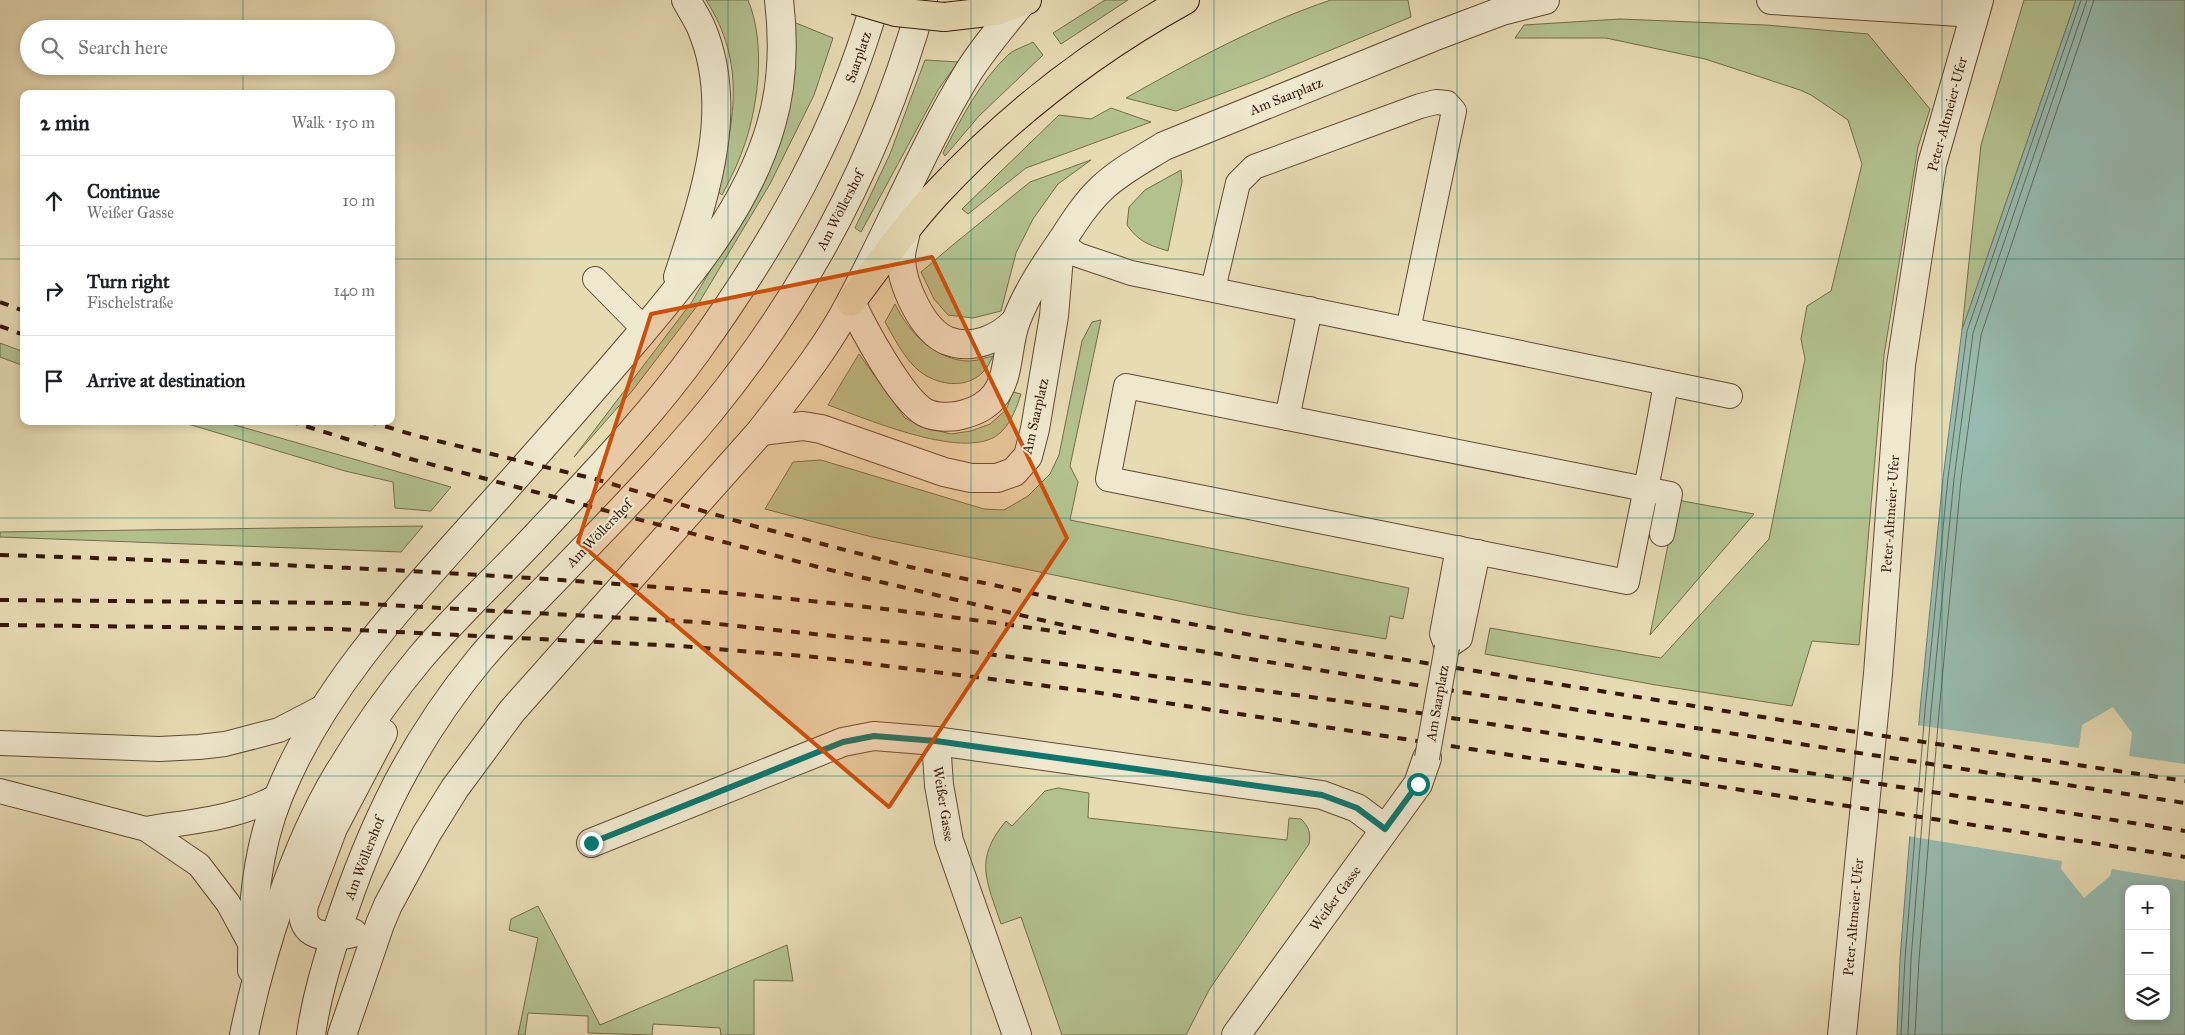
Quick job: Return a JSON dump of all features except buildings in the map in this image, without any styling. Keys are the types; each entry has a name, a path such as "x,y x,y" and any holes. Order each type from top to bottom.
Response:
{"main road":[{"path":"854,0 896,12 944,17 996,11 1025,1"},
{"path":"851,302 937,193 992,138 1044,92 1124,35 1185,0"}],"street":[{"path":"671,297 697,217 711,158 716,127 717,98 709,48 701,26 686,0"},
{"path":"251,999 252,920 259,866 270,819 278,796 310,733 327,705 364,653 418,585 572,414 671,297 711,244 735,208 771,128 781,77 782,48 779,0"},
{"name":"Saarplatz","path":"400,685 434,643 539,533 644,417 696,352 774,235 808,175 840,107 876,0"},
{"name":"Am Wöllershof","path":"311,1035 321,986 354,881 377,824 397,783 437,717 480,659 628,504 708,412 772,328 807,274 854,187 898,84 922,0"},
{"name":"Am Saarplatz","path":"851,302 866,333 901,387 924,412 948,417 974,411 987,404 997,393 1015,322 1043,268 1078,216 1101,188 1127,169 1164,146 1432,37 1502,11 1545,0"},
{"path":"1771,0 1977,6"},
{"path":"342,1035 380,924 427,832 483,749 512,711 761,431 827,342 851,302 948,108 970,70 997,32 1025,1"},
{"name":"Peter-Altmeier-Ufer","path":"1842,1035 1878,674 1902,365 1932,164 1977,6"},
{"name":"Am Saarplatz","path":"906,230 901,256 903,276 918,310 936,332 948,340 975,344 1003,333 1015,322"},
{"name":"Am Saarplatz","path":"761,431 803,426 820,429 944,472 971,478 997,478 1014,472 1028,456 1034,430 1054,316 1060,243"},
{"path":"380,924 370,929 336,937 327,936 310,930 304,924 302,915 333,828 386,726 400,685"},
{"path":"244,1035 251,999 280,905 315,819 350,755 400,685"},
{"path":"591,843 843,742 874,736 936,741 1322,795 1357,808 1385,829"},
{"name":"Weißer Gasse","path":"936,741 939,785 949,841 1017,1035"},
{"name":"Weißer Gasse","path":"1236,1035 1418,784 1427,758"}],"lane":[{"path":"1213,290 1238,183 1254,167 1420,106 1436,102 1448,103 1454,111 1408,330"},
{"path":"1060,243 1078,255 1131,273 1730,396"},
{"path":"594,279 644,329"},
{"path":"1287,418 1310,309"},
{"path":"1662,534 1670,494 1645,489 1287,418 1142,390 1126,386 1108,479 1627,582 1645,489 1666,383"},
{"path":"1134,430 1142,390"},
{"name":"Am Saarplatz","path":"1427,758 1447,647 1460,638 1468,550"},
{"path":"0,743 171,748 225,744 279,730 327,705"},
{"path":"0,791 146,829 199,865 228,903 252,947"},
{"path":"146,829 226,817 262,805 278,796"}],"highlighted area":[{"path":"932,257 1067,538 889,807 578,542 651,314"}],"green space":[{"path":"706,0 748,0 754,18 759,58 752,120 734,172 722,195 717,191 732,117 732,70 719,24"},
{"path":"1105,0 1128,0 1061,44 1053,33"},
{"path":"1331,0 1408,0 1411,17 1263,78 1176,111 1126,98 1201,57 1252,32"},
{"path":"2024,0 2076,0 1962,330 1981,145"},
{"path":"1620,19 1766,25 1868,34 1930,109 1918,147 1884,355 1859,645 1812,641 1792,706 1656,685 1485,654 1490,628 1661,658 1769,539 1805,359 1801,339 1807,306 1831,291 1862,164 1848,120 1811,95 1800,90 1705,59 1606,38 1515,38 1524,25"},
{"path":"791,21 833,38 814,95 770,184 697,306 633,390 574,457 691,303 749,205"},
{"path":"1033,42 1043,55 979,116 945,156 943,153 957,127 989,76 1009,54"},
{"path":"925,60 958,62 938,90 861,232 855,228 890,154"},
{"path":"1111,108 1151,122 1026,168 968,214 962,209 1059,115 1091,119"},
{"path":"1091,160 1058,184 1033,219 1016,253 1001,311 973,318 948,315 934,299 921,272 1030,182"},
{"path":"1181,170 1182,182 1168,251 1145,242 1131,231 1127,225 1129,207 1145,190"},
{"path":"895,304 916,335 935,351 958,360 970,361 993,356 986,369 975,378 957,384 937,381 919,371 897,344 885,322"},
{"path":"1101,320 1070,466 1078,482 1070,520 1409,588 1403,619 1390,616 1386,639 1241,614 872,537 765,509 793,462 821,460 984,509 1004,510 1028,496 1050,474 1059,455 1082,341 1092,322"},
{"path":"0,343 20,350 20,364 0,357"},
{"path":"859,354 905,418 924,427 951,434 971,431 990,424 1006,410 1013,392 1021,394 1009,423 1002,431 987,440 967,443 918,436 828,405"},
{"path":"191,425 235,425 451,487 431,511 395,508 393,482 345,471"},
{"path":"1677,500 1754,514 1650,635"},
{"path":"423,526 401,552 0,537 0,532"},
{"path":"1058,788 1089,793 1088,818 1287,840 1289,818 1301,819 1308,828 1309,844 1209,990 1186,1035 1062,1035 1021,917 1001,924 991,895 986,871 986,859 989,848 1006,821 1012,826 1045,791"},
{"path":"538,906 600,1025 787,945 793,981 754,980 754,1035 721,1035 720,1028 653,1024 652,1035 588,1033 588,1016 528,1013 525,1035 518,1035 538,938 509,930 511,919"}],"water":[{"path":"2076,0 2185,0 2185,1035 1897,1035 1900,959 1920,710 1943,478 1962,330"}],"pier":[{"path":"2113,707 2132,733 2129,756 2185,764 2185,881 2112,869 2110,876 2084,898 2061,869 2062,861 1907,836 1916,725 2079,748 2082,725"}],"railway":[{"path":"0,302 20,310"},
{"path":"0,326 20,334"},
{"path":"302,425 411,459 822,568 1054,623 1151,643 2185,803"},
{"path":"381,425 417,436 595,479 754,526 910,567 1077,603 1257,636 1850,731 2185,781"},
{"path":"0,555 267,564 534,578 801,600 1066,633"},
{"path":"0,600 349,603 699,622 913,644 1348,702 2185,831"},
{"path":"0,625 337,629 680,646 815,657 1087,691 2185,857"}],"route":[{"path":"591,843 843,742 874,736 936,741 1322,795 1357,808 1385,829 1418,784"}]}
